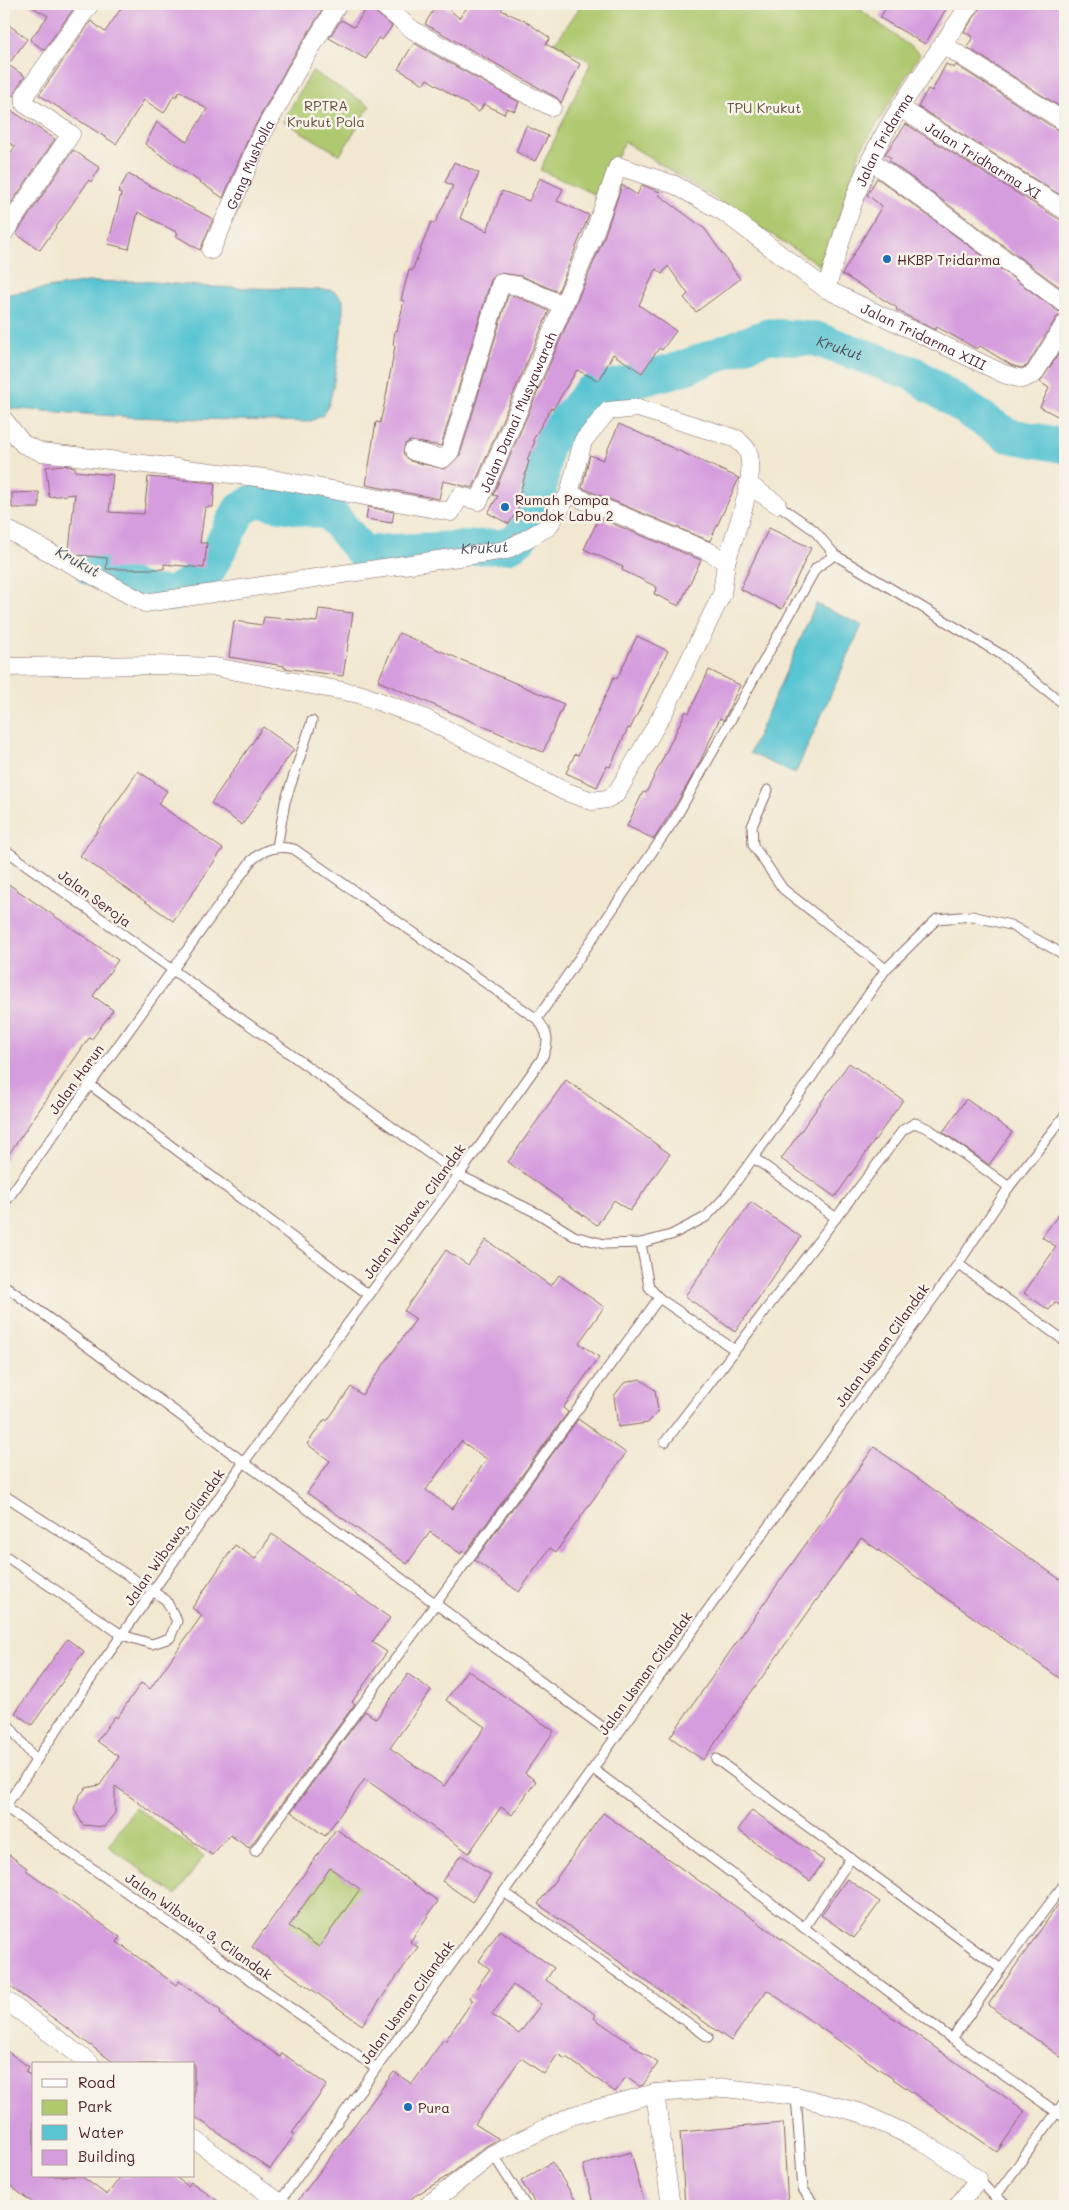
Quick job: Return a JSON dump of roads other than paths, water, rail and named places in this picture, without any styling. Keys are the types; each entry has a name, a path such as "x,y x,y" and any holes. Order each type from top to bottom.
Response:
{"street":[{"path":"4,233 71,134 25,104 25,95 90,4"},
{"name":"Gang Musholla","path":"211,250 257,144 296,72 338,4"},
{"path":"381,4 413,30 552,107"},
{"name":"Jalan Tridarma","path":"826,289 857,193 870,160 900,108 970,4"},
{"path":"944,45 1065,122"},
{"name":"Jalan Tridharma XI","path":"900,108 1065,210"},
{"path":"870,160 1065,304"},
{"name":"Jalan Damai Musyawarah","path":"4,420 23,444 41,452 274,479 450,512 460,496 479,501 562,305 592,240 618,166 675,186 725,213 826,289"},
{"path":"413,452 443,458 450,452 501,283 519,286 562,305"},
{"name":"Jalan Tridarma XIII","path":"826,289 1004,374 1022,379 1034,374 1065,324"},
{"path":"4,528 145,603 506,550 548,527 570,494 583,441 608,411 638,408 737,439 747,450 752,468 749,485 726,562 722,594 665,710 616,794 607,799 592,801 564,791 424,718 359,694 215,668 156,665 4,667"},
{"path":"749,485 778,504"},
{"path":"570,494 710,552 726,562"},
{"path":"4,1999 88,2062"},
{"path":"426,2206 493,2154 571,2116 655,2093 725,2088 796,2096 861,2113 922,2142 978,2179 958,2206"},
{"path":"655,2093 671,2206"},
{"path":"195,2140 280,2205"}],"lane":[{"path":"778,504 814,530 835,555 1002,655 1065,705"},
{"path":"537,1019 675,819 816,568 835,555"},
{"path":"171,970 251,861 266,850 277,847 285,802 312,721"},
{"path":"768,790 752,826 753,845 783,889 886,968"},
{"name":"Jalan Wibawa, Cilandak","path":"5,1806 244,1462 459,1175 541,1060 548,1047 548,1037 537,1019 294,849 277,847"},
{"name":"Jalan Seroja","path":"4,849 459,1175 539,1214 574,1236 604,1244 641,1243 671,1235 706,1217 725,1197 754,1158 886,968 937,920 972,916 1010,925 1065,955"},
{"name":"Jalan Harun","path":"4,1204 171,970"},
{"path":"89,1084 369,1295"},
{"name":"Jalan Usman Cilandak","path":"280,2205 376,2068 958,1264 1009,1187 1065,1115"},
{"path":"665,1442 903,1130 915,1123 929,1129 1009,1187"},
{"path":"754,1158 836,1218"},
{"path":"641,1243 649,1287 659,1298 735,1350"},
{"path":"958,1264 1065,1341"},
{"path":"4,1285 616,1737"},
{"path":"255,1851 659,1298"},
{"path":"4,1495 166,1600 177,1621 170,1638 152,1644 122,1635 4,1555"},
{"path":"4,1719 36,1762"},
{"path":"716,1759 1001,1969"},
{"path":"593,1769 952,2040 1065,2118"},
{"name":"Jalan Wibawa 3, Cilandak","path":"5,1806 376,2068"},
{"path":"804,1928 851,1858"},
{"path":"952,2040 1001,1969 1065,1884"},
{"path":"504,1892 708,2037"},
{"path":"796,2096 803,2189 815,2206"},
{"path":"996,2197 1065,2101"},
{"path":"493,2154 526,2206"},
{"path":"978,2179 996,2197 1009,2206"},
{"path":"4,2201 11,2206"}],"water":[{"path":"142,281 211,287 331,290 338,294 343,300 343,319 333,387 329,404 323,415 309,422 128,417 4,408 4,299 8,294 88,282"},
{"path":"816,604 862,625 795,774 750,753"}],"waterway":[{"name":"Krukut","path":"92,569 146,592 173,594 208,571 239,511 256,500 330,513 363,553 508,546 520,538 537,507 546,445 589,393 680,369 768,336 816,339 912,373 1007,435 1065,446"}],"place":[{"name":"HKBP Tridarma","path":"887,259"},
{"name":"Rumah Pompa Pondok Labu 2","path":"505,507"},
{"name":"Pura","path":"408,2107"}],"park label":[{"name":"TPU Krukut","path":"764,107"},
{"name":"RPTRA Krukut Pola","path":"326,114"}]}
